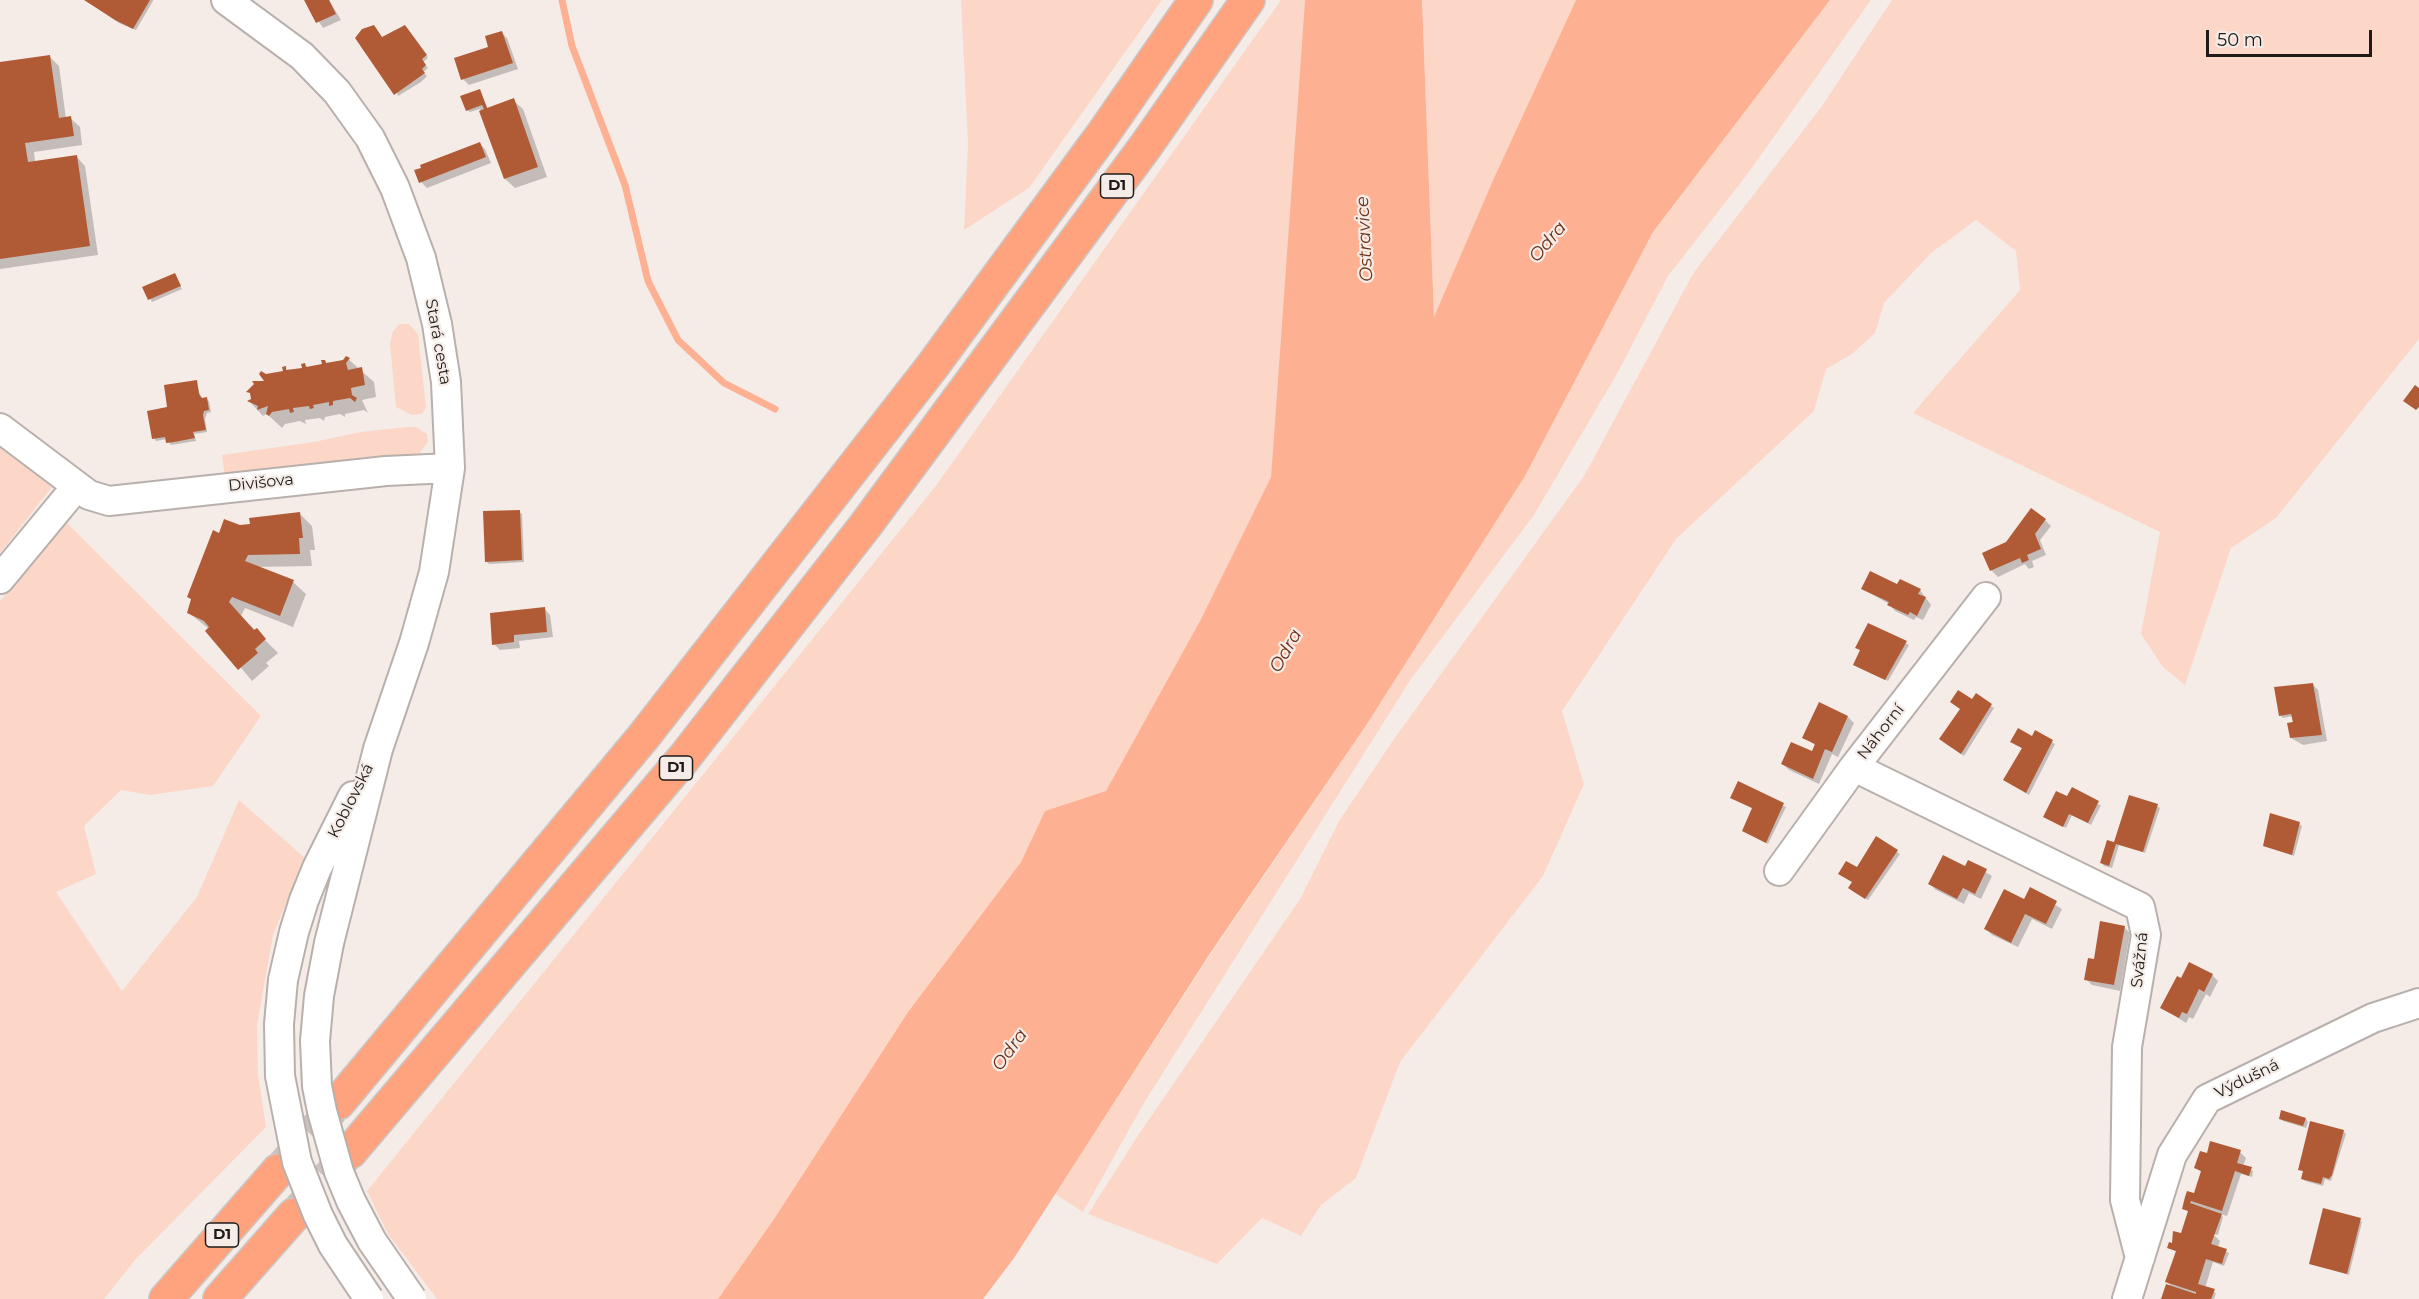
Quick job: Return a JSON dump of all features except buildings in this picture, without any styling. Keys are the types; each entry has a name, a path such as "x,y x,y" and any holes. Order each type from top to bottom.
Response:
{"highway":[{"name":"D1","path":"338,1103 644,736 931,368 1102,134 1196,0"},
{"name":"D1","path":"350,1152 684,758 865,526 1145,147 1248,0"},
{"name":"D1","path":"166,1299 278,1171"},
{"name":"D1","path":"220,1299 294,1215"}],"street":[{"name":"Stará cesta","path":"226,0 288,44 324,78 358,119 388,171 418,249 437,324 449,416 450,468 440,540 429,591 378,749"},
{"name":"Divišova","path":"0,428 89,495 109,501 375,472 450,468"},
{"path":"0,579 77,486"},
{"name":"Náhorní","path":"1779,871 1854,767 1986,597"},
{"name":"Koblovská","path":"378,749 329,943 319,996 315,1041 317,1086 322,1111 351,1201 372,1241 412,1299"},
{"name":"Koblovská","path":"369,1299 328,1235 297,1162 280,1076 279,1024 283,980 294,932 317,868 378,749"},
{"name":"Svážná","path":"1854,767 2140,907 2146,935 2127,1047 2126,1200 2140,1258"},
{"name":"Výdušná","path":"2127,1299 2172,1155 2207,1099 2373,1018 2419,1003"}],"shaded area":[{"path":"961,0 1162,0 1029,188 964,230 968,144"},
{"path":"1281,0 1305,0 1271,477 1200,621 1106,792 1045,812 1021,862 908,1012 774,1219 718,1299 437,1299 388,1234 367,1191 935,487"},
{"path":"1422,0 1576,0 1494,178 1434,319"},
{"path":"1830,0 1871,0 1746,176 1668,276 1618,372 1534,515 1411,679 1144,1103 1083,1212 1055,1194 1212,952 1365,727 1525,476 1653,232"},
{"path":"1892,0 2419,0 2419,339 2276,518 2231,548 2185,685 2163,667 2141,634 2160,532 1913,413 2020,290 2016,251 1976,220 1931,253 1884,303 1875,333 1852,354 1826,369 1814,411 1676,539 1562,711 1584,784 1543,876 1400,1062 1356,1178 1321,1205 1301,1236 1262,1218 1217,1264 1088,1214 1139,1134 1300,899 1339,821 1394,739 1584,476 1694,272 1822,106"},
{"path":"400,324 409,324 418,334 426,408 422,414 412,415 396,407 390,344 393,331"},
{"path":"416,427 427,434 428,442 420,453 225,478 222,455 314,442 360,432"},
{"path":"0,448 52,487 0,553"},
{"path":"66,522 261,716 213,786 150,795 121,790 84,826 96,874 56,892 122,991 197,897 239,800 305,858 273,935 257,1025 258,1074 266,1127 135,1260 104,1299 0,1299 0,601"}],"water":[{"path":"1305,0 1422,0 1434,317 1494,178 1576,0 1830,0 1653,232 1525,476 1365,727 1211,952 1014,1258 983,1299 718,1299 774,1219 908,1012 1021,862 1045,811 1106,791 1200,621 1271,477"}],"waterway":[{"path":"562,0 572,46 625,185 648,281 678,340 724,383 775,409"}],"tunnel":[{"path":"278,1171 338,1103"},
{"path":"294,1215 350,1152"}],"water label":[{"name":"Ostravice","path":"1365,239"},
{"name":"Odra","path":"1548,242"},
{"name":"Odra","path":"1286,651"},
{"name":"Odra","path":"1010,1050"}]}
